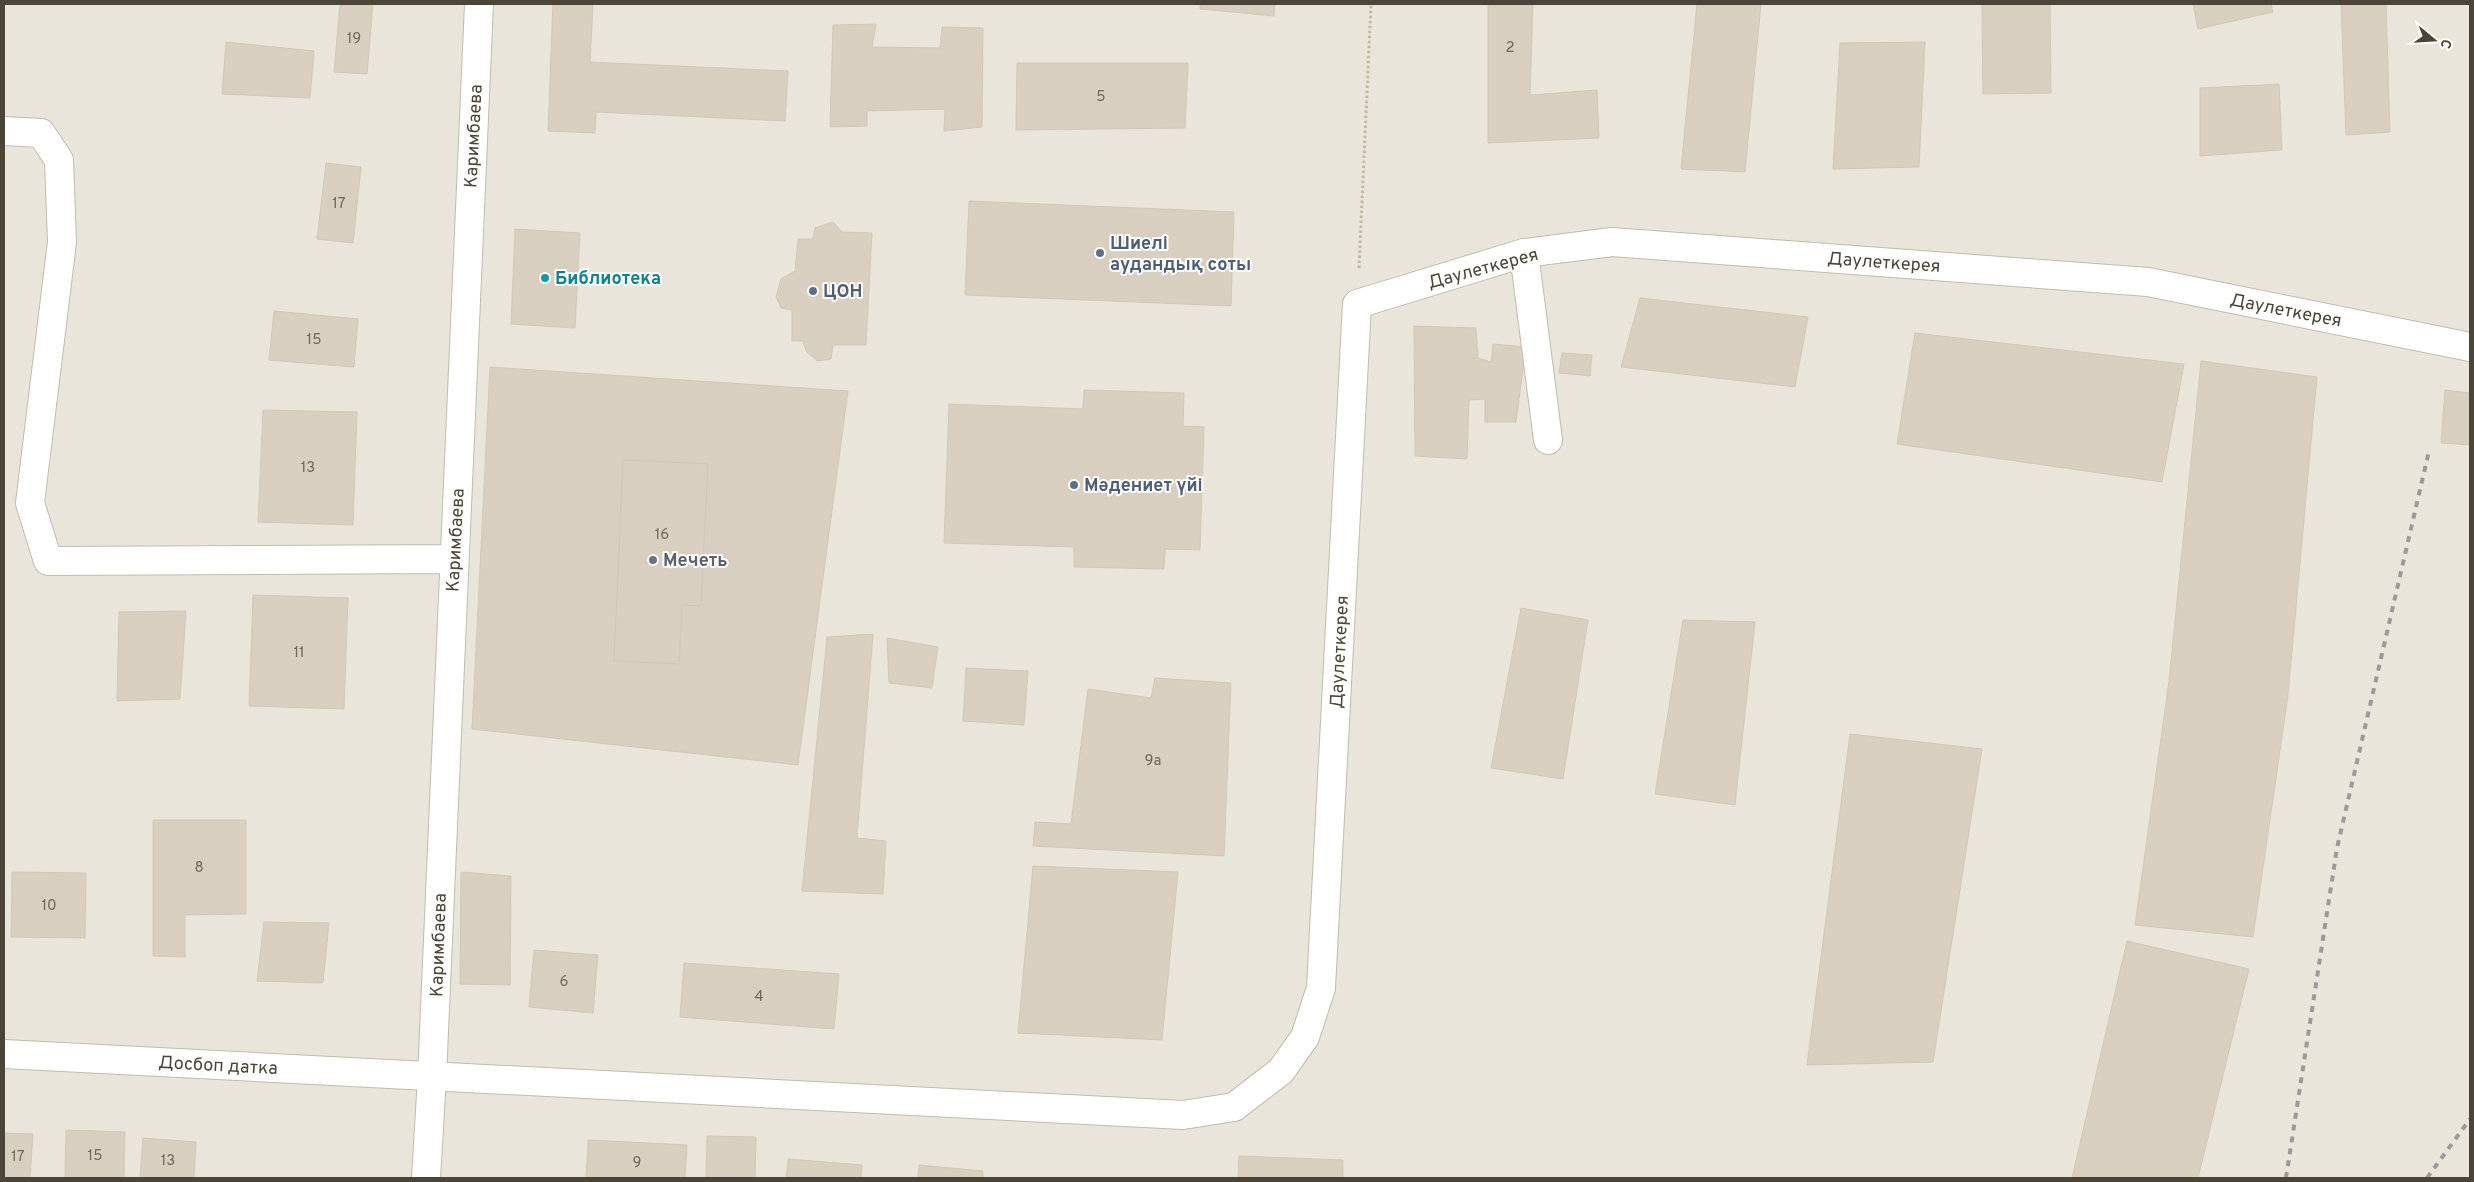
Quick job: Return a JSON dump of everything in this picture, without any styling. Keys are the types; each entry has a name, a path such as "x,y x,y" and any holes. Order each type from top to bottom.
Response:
{"street":[{"name":"Каримбаева","path":"426,1178 479,4"},
{"path":"4,131 41,132 59,160 62,242 30,502 48,561 454,559"},
{"name":"Даулеткерея","path":"1234,1107 1281,1071 1305,1037 1321,988 1357,304 1524,253 1612,242 2148,282 2470,347"},
{"path":"1524,253 1548,440"},
{"name":"Досбоп датка","path":"4,1054 1183,1115 1234,1107"}],"path":[{"path":"1357,304 1371,4"}],"shaded area":[{"path":"4,4 2470,4 2470,1178 4,1178"}],"building":[{"path":"340,4 373,4 367,74 334,72"},
{"path":"553,4 593,4 590,62 788,71 785,121 596,112 595,133 548,131"},
{"path":"1200,4 1275,4 1274,16 1200,9"},
{"path":"1488,4 1533,4 1530,95 1597,90 1599,138 1488,143"},
{"path":"1697,4 1761,4 1745,172 1681,169"},
{"path":"1982,4 2050,4 2051,93 1983,94"},
{"path":"2193,4 2271,4 2273,12 2198,29"},
{"path":"2341,4 2386,4 2390,132 2346,135"},
{"path":"876,24 872,47 940,48 942,27 983,28 982,127 944,131 945,109 867,111 867,126 830,127 833,25"},
{"path":"226,42 314,51 310,98 222,94"},
{"path":"1925,42 1919,167 1833,169 1840,43"},
{"path":"1017,63 1188,63 1185,128 1016,130"},
{"path":"2279,84 2282,150 2200,156 2200,88"},
{"path":"326,163 361,167 353,243 317,239"},
{"name":"Шиелі аудандық соты","path":"969,201 1234,212 1231,306 965,295"},
{"name":"ЦОН","path":"833,222 842,232 872,233 866,345 833,345 831,359 817,361 806,351 803,341 792,341 792,310 781,308 776,297 781,279 795,271 798,239 813,239 815,228"},
{"name":"Библиотека","path":"515,229 580,233 575,328 511,324"},
{"path":"1640,298 1808,317 1795,387 1621,367"},
{"path":"274,311 358,319 354,367 269,360"},
{"path":"1414,326 1476,328 1478,358 1491,362 1493,344 1526,347 1516,422 1485,422 1485,399 1469,400 1467,459 1415,456"},
{"path":"1915,333 2184,364 2162,482 1897,444"},
{"path":"1562,353 1592,355 1590,376 1559,373"},
{"path":"2201,361 2317,377 2288,695 2253,937 2135,925 2169,681"},
{"name":"Мечеть","path":"490,367 848,391 798,765 472,729"},
{"name":"Мәдениет үйі","path":"1084,390 1184,393 1183,426 1204,427 1200,550 1165,549 1164,569 1074,567 1074,547 944,543 949,404 1083,409"},
{"path":"2445,390 2470,393 2470,445 2441,443"},
{"path":"263,410 357,412 353,525 258,522"},
{"path":"623,460 708,464 701,606 682,605 679,664 614,661"},
{"path":"253,595 348,598 344,709 249,706"},
{"path":"1521,608 1588,620 1563,779 1491,768"},
{"path":"186,611 180,699 117,701 119,612"},
{"path":"1683,620 1755,622 1735,805 1655,794"},
{"path":"873,634 857,838 886,841 883,894 802,891 827,637"},
{"path":"887,638 938,647 932,688 889,683"},
{"path":"966,668 1028,671 1024,725 963,721"},
{"path":"1155,678 1231,683 1224,856 1033,846 1035,822 1071,824 1088,689 1151,698"},
{"path":"1850,734 1982,749 1933,1062 1807,1065"},
{"path":"153,820 246,820 246,914 185,915 185,957 153,956"},
{"path":"1033,866 1178,872 1162,1040 1018,1033"},
{"path":"12,872 86,873 85,938 11,937"},
{"path":"461,872 511,876 510,985 460,984"},
{"path":"264,922 329,923 323,983 257,981"},
{"path":"2127,941 2249,969 2198,1178 2072,1178"},
{"path":"534,950 598,955 593,1013 529,1007"},
{"path":"684,963 839,974 834,1029 680,1017"},
{"path":"66,1130 125,1132 124,1178 65,1178"},
{"path":"4,1133 33,1134 30,1178 4,1178"},
{"path":"707,1136 756,1137 755,1178 706,1178"},
{"path":"143,1138 196,1142 194,1178 140,1178"},
{"path":"588,1140 687,1145 685,1178 586,1178"},
{"path":"1239,1156 1343,1160 1343,1178 1238,1178"},
{"path":"788,1159 862,1165 861,1178 786,1178"},
{"path":"919,1165 983,1171 983,1178 918,1178"}],"railway":[{"path":"2286,1178 2337,848 2429,451"},
{"path":"2427,1178 2470,1119"}],"place":[{"name":"Шиелі аудандық соты","path":"1100,253"},
{"name":"Библиотека","path":"545,278"},
{"name":"ЦОН","path":"813,291"},
{"name":"Мәдениет үйі","path":"1074,485"},
{"name":"Мечеть","path":"653,560"}]}
